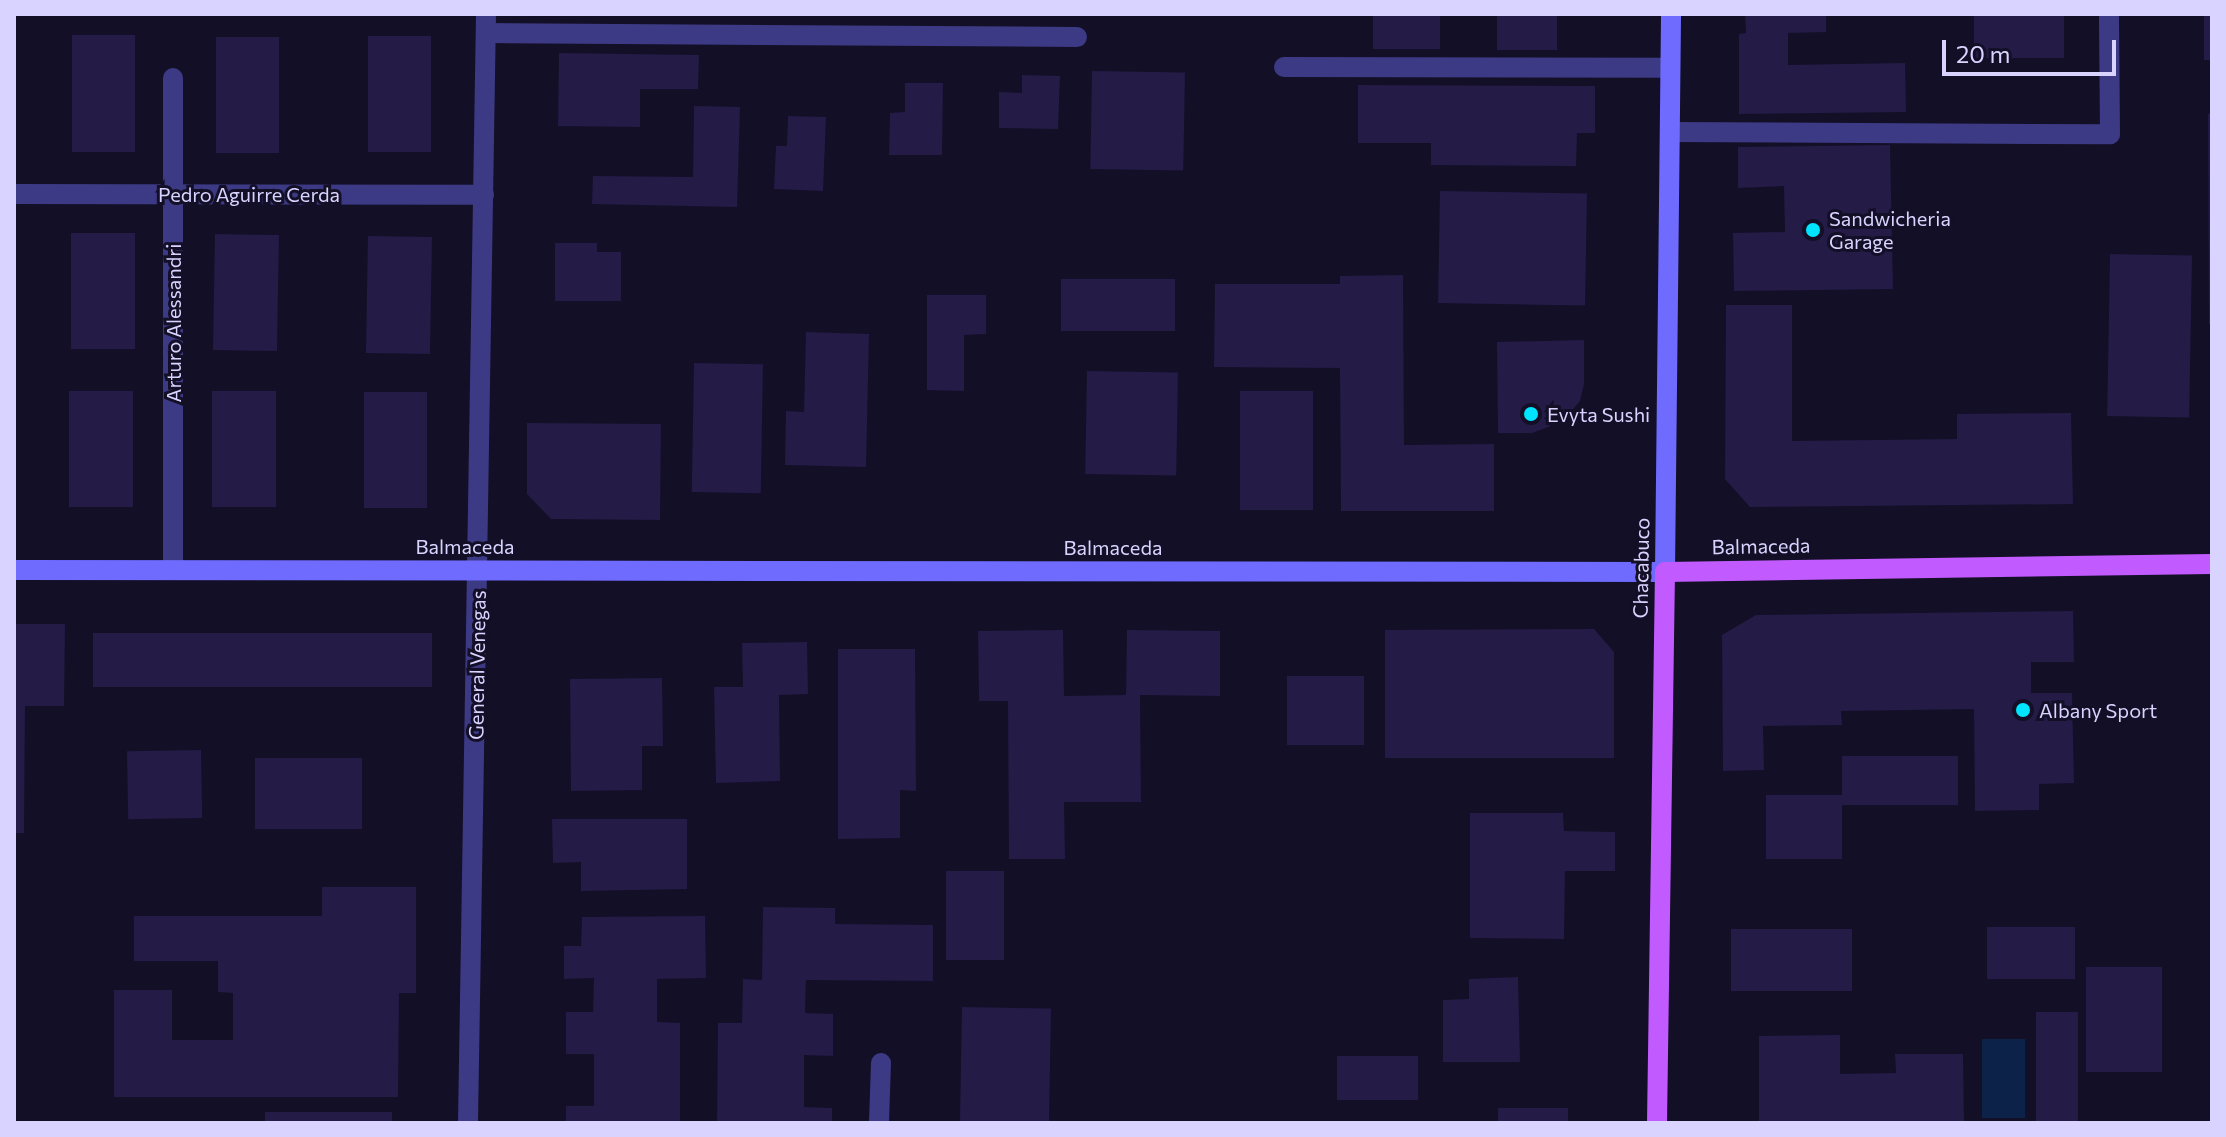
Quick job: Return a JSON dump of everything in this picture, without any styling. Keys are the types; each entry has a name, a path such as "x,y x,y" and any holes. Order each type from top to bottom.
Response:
{"main road":[{"name":"Chacabuco","path":"1657,1123 1671,14"},
{"name":"Balmaceda","path":"14,570 1665,572 2212,564"}],"street":[{"path":"1670,132 2110,134 2109,14"},
{"path":"486,23 1077,37"},
{"name":"General Venegas","path":"468,1123 486,23"},
{"path":"1284,67 1670,68"},
{"name":"Arturo Alessandri","path":"173,78 173,569"},
{"name":"Pedro Aguirre Cerda","path":"14,194 484,195"},
{"path":"879,1123 881,1063"}],"water":[{"path":"1982,1039 2025,1039 2025,1118 1982,1118"}],"building":[{"path":"1373,14 1440,14 1440,49 1373,49"},
{"path":"1497,14 1557,14 1557,50 1497,50"},
{"path":"1745,14 1826,14 1826,32 1788,33 1788,65 1905,63 1906,112 1739,114 1739,34 1746,33"},
{"path":"1974,14 2064,14 2064,58 1974,58"},
{"path":"2204,14 2212,14 2212,60 2204,60"},
{"path":"72,35 135,35 135,152 72,152"},
{"path":"368,36 431,36 431,152 368,152"},
{"path":"216,37 279,37 279,153 216,153"},
{"path":"559,53 699,55 698,89 640,89 640,127 558,126"},
{"path":"1092,71 1185,73 1183,171 1090,169"},
{"path":"1022,75 1060,76 1058,129 999,128 999,92 1022,93"},
{"path":"905,83 943,83 942,155 889,155 890,113 905,112"},
{"path":"1358,85 1595,86 1595,133 1577,133 1576,166 1431,165 1431,143 1358,143"},
{"path":"694,106 740,107 737,207 592,204 593,176 693,177"},
{"path":"2212,113 2212,324 2209,324 2208,114"},
{"path":"788,116 826,117 823,191 774,189 776,146 787,146"},
{"path":"1890,145 1893,289 1734,291 1733,233 1785,232 1784,186 1738,188 1738,147"},
{"path":"1440,191 1587,194 1585,306 1438,303"},
{"path":"71,233 135,233 135,349 71,349"},
{"path":"215,234 279,235 277,351 213,350"},
{"path":"368,236 432,237 430,354 366,353"},
{"path":"555,243 597,243 597,252 621,252 621,301 555,301"},
{"path":"2110,254 2192,255 2189,417 2107,416"},
{"path":"1403,275 1404,445 1494,444 1494,511 1341,511 1340,368 1214,367 1215,284 1340,284 1340,276"},
{"path":"1061,279 1175,279 1175,331 1061,331"},
{"path":"927,295 986,295 986,334 964,335 964,391 927,390"},
{"path":"1726,305 1792,305 1792,441 1957,439 1957,414 2071,413 2073,504 1750,507 1725,479"},
{"path":"806,332 869,334 866,467 785,465 786,411 804,412"},
{"path":"1584,340 1584,384 1580,401 1562,422 1532,433 1498,433 1497,342"},
{"path":"694,363 763,364 761,493 692,492"},
{"path":"1087,371 1178,373 1176,476 1085,474"},
{"path":"69,391 133,391 133,507 69,507"},
{"path":"212,391 276,391 276,507 212,507"},
{"path":"1240,391 1313,391 1313,510 1240,510"},
{"path":"364,392 427,392 427,508 364,508"},
{"path":"527,423 661,424 660,520 551,519 527,494"},
{"name":"Albany Sport","path":"2073,611 2074,662 2031,662 2031,693 2072,693 2074,783 2039,784 2039,810 1975,811 1974,709 1841,711 1842,725 1763,726 1764,770 1723,771 1722,635 1756,615"},
{"path":"14,624 65,624 64,706 25,706 24,833 14,833"},
{"path":"1594,629 1614,652 1614,758 1385,758 1385,630"},
{"path":"1063,630 1064,696 1126,695 1127,630 1220,631 1220,696 1140,695 1141,802 1064,802 1065,859 1009,859 1008,701 979,701 978,631"},
{"path":"93,633 432,633 432,687 93,687"},
{"path":"807,642 808,694 779,695 780,781 716,783 714,687 743,687 742,643"},
{"path":"838,649 915,649 916,791 900,790 900,838 838,839"},
{"path":"1287,676 1364,676 1364,745 1287,745"},
{"path":"662,678 663,746 642,746 642,790 571,791 570,679"},
{"path":"201,750 202,818 128,819 127,751"},
{"path":"1842,756 1958,756 1958,805 1842,805 1842,859 1766,859 1766,795 1842,795"},
{"path":"255,758 362,758 362,829 255,829"},
{"path":"1470,813 1563,813 1564,831 1615,832 1615,871 1565,871 1564,939 1470,938"},
{"path":"552,819 687,819 687,889 581,891 581,862 553,863"},
{"path":"946,871 1004,871 1004,960 946,960"},
{"path":"322,887 416,887 416,993 399,993 398,1097 114,1097 114,990 172,990 172,1040 233,1040 233,993 218,992 218,961 134,961 134,916 322,916"},
{"path":"763,907 835,908 835,924 933,925 933,981 806,980 805,1013 833,1014 833,1056 804,1055 804,1107 832,1108 832,1123 717,1123 718,1023 742,1023 743,979 762,980"},
{"path":"705,916 706,978 657,979 657,1022 680,1023 680,1123 566,1123 566,1106 594,1106 594,1054 566,1054 566,1012 593,1012 594,978 564,979 564,946 581,946 582,917"},
{"path":"1987,927 2075,927 2075,979 1987,979"},
{"path":"1731,929 1852,929 1852,991 1731,991"},
{"path":"2086,967 2162,967 2162,1072 2086,1072"},
{"path":"1518,977 1520,1062 1443,1062 1443,1000 1469,999 1469,979"},
{"path":"962,1007 1051,1009 1049,1123 960,1123"},
{"path":"2036,1012 2078,1012 2078,1123 2036,1123"},
{"path":"1840,1035 1840,1074 1896,1073 1895,1054 1963,1054 1964,1123 1759,1123 1759,1036"},
{"path":"1337,1056 1418,1056 1418,1100 1337,1100"},
{"path":"1498,1108 1568,1108 1568,1123 1498,1123"},
{"path":"265,1112 392,1112 392,1123 265,1123"}],"place":[{"name":"Sandwicheria Garage","path":"1813,230"},
{"name":"Evyta Sushi","path":"1531,414"},
{"name":"Albany Sport","path":"2023,710"}]}
